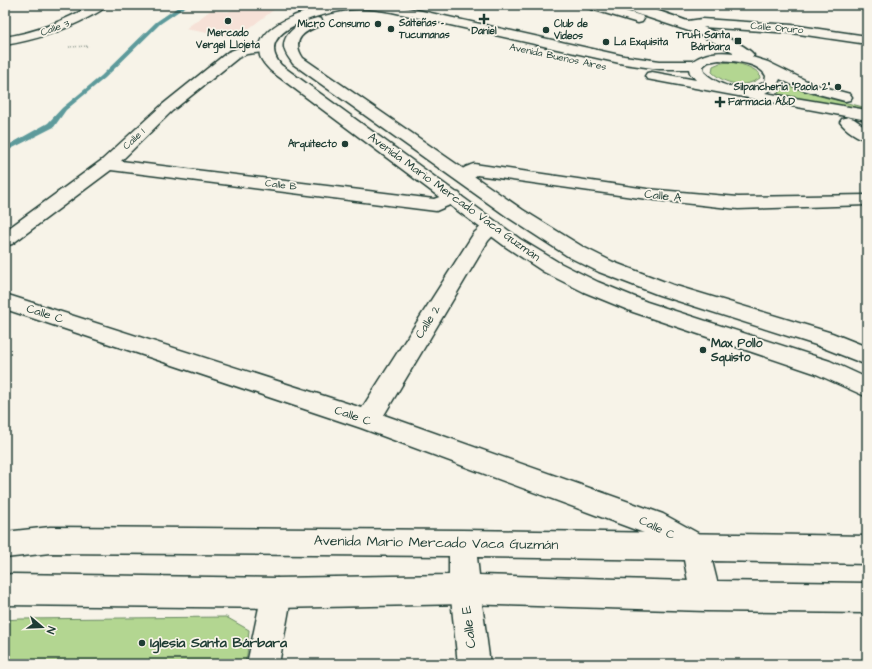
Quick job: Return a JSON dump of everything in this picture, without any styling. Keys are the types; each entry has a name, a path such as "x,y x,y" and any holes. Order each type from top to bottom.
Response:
{"main road":[{"name":"Calle 3","path":"5,41 24,38 56,29 76,20 101,5"},
{"path":"592,5 676,31 694,39 702,54 697,73 700,77 722,89"},
{"path":"623,5 712,35 739,50 772,72 772,83 767,88 739,92"},
{"name":"Avenida Buenos Aires","path":"347,9 368,6 392,8 576,50 654,65 675,67 702,54 732,56 761,64"},
{"path":"266,48 272,37 283,26 299,18 328,9 347,9"},
{"name":"Avenida Buenos Aires","path":"347,9 571,60 739,92"},
{"name":"Avenida Mario Mercado Vaca Guzmán","path":"347,9 309,25 296,34 290,44 292,53 298,61 516,214 576,252 606,267 666,290 824,339 867,356"},
{"name":"Calle Oruro","path":"686,25 702,23 792,29 867,40"},
{"name":"Avenida Mario Mercado Vaca Guzmán","path":"266,48 267,57 276,68 453,197 513,243 551,267 590,287 640,307 822,367 867,388"},
{"name":"Calle 1","path":"5,240 108,164 167,108 233,55 244,50 266,48"},
{"path":"761,64 808,87 867,103"},
{"path":"739,92 867,115"},
{"path":"848,122 867,135"},
{"name":"Calle B","path":"108,164 436,205 453,197"},
{"name":"Calle A","path":"463,176 474,169 647,194 738,203 867,200"},
{"name":"Calle 2","path":"368,420 480,237 492,227 516,214"},
{"name":"Calle C","path":"5,301 368,420 653,523 695,547"},
{"name":"Avenida Mario Mercado Vaca Guzmán","path":"5,545 50,540 462,543 867,550"},
{"name":"Calle E","path":"462,543 465,589 474,664"},
{"path":"695,547 706,596"},
{"path":"5,590 277,593 465,589 706,596 867,598"},
{"path":"263,664 277,593"}],"shaded area":[{"name":"Mercado Vergel Llojeta","path":"239,5 293,5 286,10 275,9 236,38 185,29 211,10 228,12"}],"green space":[{"path":"730,62 752,69 759,73 760,78 748,83 735,84 722,80 712,72 713,66 720,63"},
{"path":"786,85 816,95 867,108 867,111 777,94"},
{"path":"226,617 249,630 247,655 244,664 5,664 5,620"}],"waterway":[{"path":"5,150 51,125 64,109 103,77 158,23 185,5"}],"place":[{"name":"Daniel","path":"484,19"},
{"name":"Mercado Vergel Llojeta","path":"228,21"},
{"name":"Micro Consumo","path":"378,24"},
{"name":"Salteñas - Tucumanas","path":"391,29"},
{"name":"Club de Videos","path":"546,30"},
{"name":"Trufi Santa Bárbara","path":"738,41"},
{"name":"La Exquisita","path":"606,42"},
{"name":"Silpancheria \"Paola 2\"","path":"838,87"},
{"name":"Farmacia A&D","path":"720,102"},
{"name":"Arquitecto","path":"345,144"},
{"name":"Max Pollo Squisto","path":"703,350"},
{"name":"Iglesia Santa Bárbara","path":"142,643"}]}
